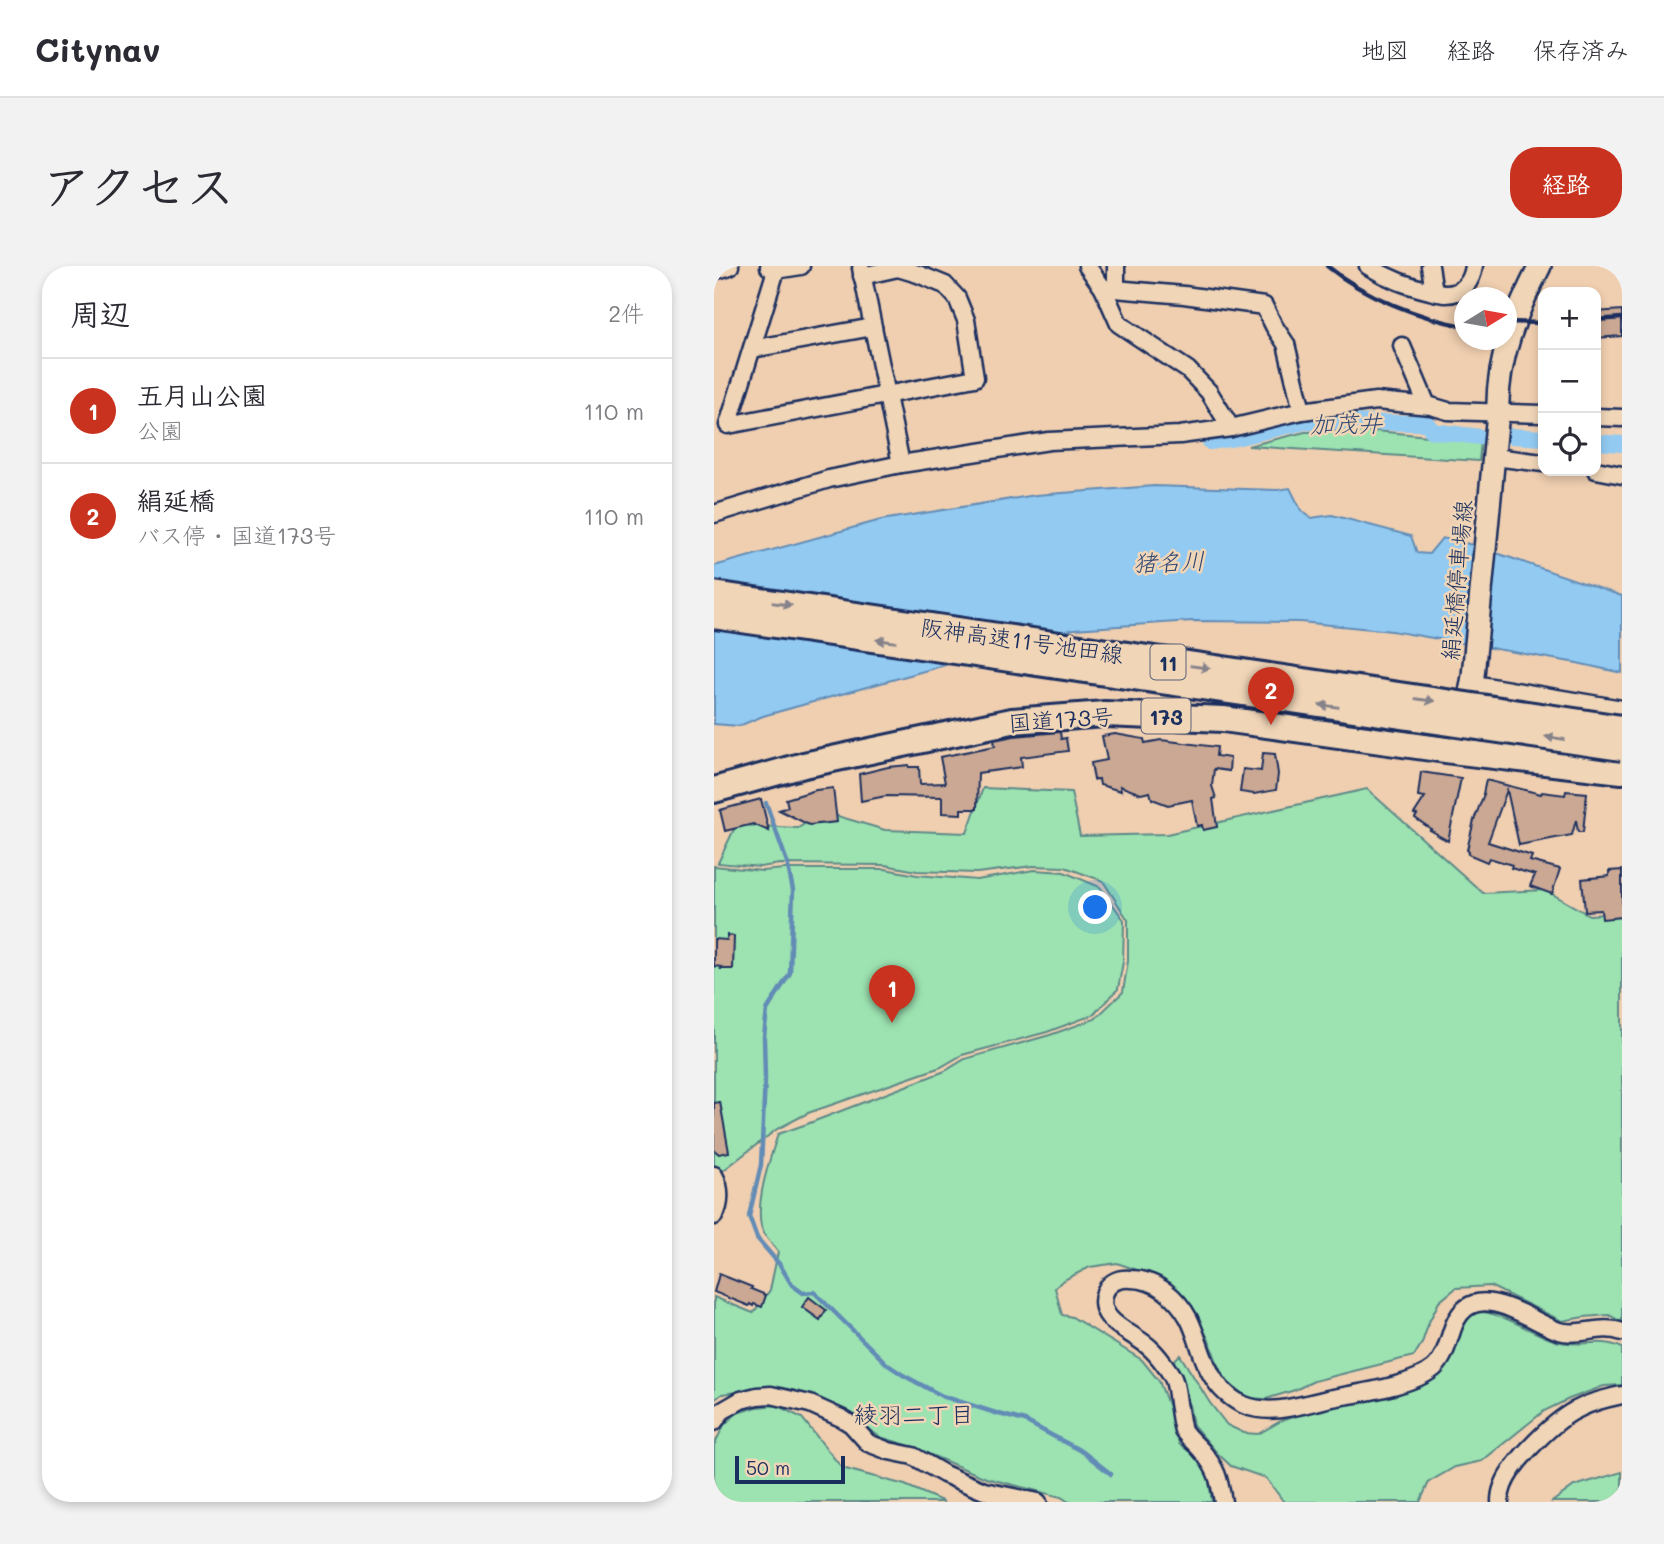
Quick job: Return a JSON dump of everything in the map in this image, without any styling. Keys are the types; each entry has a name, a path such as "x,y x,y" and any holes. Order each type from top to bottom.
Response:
{"highway":[{"name":"阪神高速11号池田線","path":"714,594 1622,728"},
{"name":"阪神高速11号池田線","path":"714,616 1622,748"},
{"name":"国道173号","path":"714,790 804,765 1012,721 1105,713 1223,719 1622,771"}],"main road":[{"name":"絹延橋停車場線","path":"1460,752 1477,681 1498,412 1534,297 1540,266"}],"street":[{"path":"714,271 730,266"},
{"path":"801,266 772,268 752,349 728,425 887,395 975,377 966,320 957,298 945,285 898,268 861,271 873,327 887,395 901,464"},
{"path":"1087,266 1109,288 1119,324 1188,370 1209,392 1231,428"},
{"path":"1109,288 1116,266"},
{"path":"1368,266 1387,278 1447,295 1462,289 1472,279 1474,266"},
{"path":"1430,266 1434,292"},
{"path":"1109,288 1264,306 1286,344 1302,411"},
{"path":"752,349 873,327"},
{"path":"1402,346 1427,405"},
{"path":"714,513 829,479 901,464 1049,441 1180,435 1231,428 1302,411 1376,401 1427,405 1448,411 1538,414"},
{"path":"1601,417 1622,418"},
{"path":"1494,457 1538,462"},
{"path":"1601,471 1622,475"},
{"path":"1477,681 1622,709"},
{"path":"714,1175 718,1182 719,1196 714,1216"},
{"path":"1223,1502 1218,1474 1210,1460 1183,1430 1173,1378 1150,1348 1108,1318 1102,1301 1107,1288 1119,1278 1143,1279 1163,1288 1189,1319 1208,1371 1217,1385 1245,1405 1273,1410 1388,1387 1425,1374 1441,1359 1461,1312 1473,1304 1500,1304 1561,1332 1580,1333 1605,1328 1622,1332"},
{"path":"714,1422 722,1411 741,1400 771,1395 810,1405 841,1418 851,1424 867,1443 913,1456 944,1474 984,1491 1038,1502"},
{"path":"1500,1502 1503,1485 1511,1472 1562,1418 1597,1401 1622,1395"}],"green space":[{"path":"1375,431 1481,441 1479,461 1248,446 1305,432"},
{"path":"983,788 1071,792 1080,836 1167,834 1367,789 1483,893 1545,890 1589,915 1622,913 1622,1322 1609,1315 1562,1321 1490,1286 1456,1288 1439,1302 1414,1356 1314,1381 1266,1399 1242,1398 1225,1383 1208,1338 1193,1311 1174,1290 1143,1272 1117,1263 1090,1267 1062,1281 1055,1288 1062,1315 1072,1317 1142,1360 1159,1381 1176,1426 1179,1444 1207,1469 1212,1502 1069,1502 1061,1497 986,1478 907,1445 880,1437 843,1411 791,1390 762,1389 722,1394 714,1400 714,1297 753,1313 770,1290 778,1252 762,1229 760,1207 764,1181 778,1134 945,1071 965,1059 1095,1019 1123,992 1128,961 1128,920 1103,881 1065,867 1033,866 977,873 917,871 885,865 780,864 760,867 718,863 736,825 798,828 824,812 885,830 967,833"},
{"path":"714,866 762,871 885,869 917,875 977,880 1034,870 1064,872 1100,887 1124,920 1123,962 1118,989 1093,1015 1047,1032 962,1055 941,1067 808,1113 777,1129 720,1173 714,1167"},
{"path":"1483,1312 1502,1317 1556,1341 1573,1344 1606,1343 1622,1348 1622,1385 1604,1386 1544,1411 1482,1461 1455,1467 1429,1482 1420,1502 1284,1502 1266,1478 1231,1466 1193,1425 1187,1394 1178,1370 1170,1364 1180,1355 1227,1425 1244,1433 1258,1434 1301,1414 1418,1387 1447,1363 1465,1319 1472,1314"},
{"path":"777,1405 802,1418 842,1468 905,1485 944,1502 714,1502 714,1445 724,1425 737,1413"},
{"path":"1622,1472 1622,1502 1552,1502 1574,1486"}],"water":[{"name":"猪名川","path":"1154,486 1277,490 1290,488 1301,510 1311,518 1332,515 1411,536 1417,553 1429,554 1442,538 1473,545 1622,596 1622,673 1392,631 1300,622 1192,621 1074,629 763,716 739,726 714,724 714,566 881,520 1036,495"}],"building":[{"path":"1622,310 1622,336 1601,338 1601,312"},
{"path":"1060,732 1061,739 1066,738 1068,751 1021,757 1022,767 978,773 977,809 961,809 961,814 942,813 942,797 886,796 861,801 859,774 909,765 919,767 920,784 945,783 940,757 995,746 994,740"},
{"path":"1115,734 1144,739 1145,743 1161,740 1217,747 1216,756 1230,758 1229,771 1214,769 1212,786 1216,798 1213,799 1217,827 1203,830 1202,825 1197,826 1192,800 1168,805 1152,799 1150,792 1141,794 1120,786 1121,791 1100,785 1099,779 1094,780 1091,763 1107,760 1102,736"},
{"path":"1263,753 1275,754 1278,774 1276,790 1254,794 1240,792 1243,769 1261,771"},
{"path":"1421,772 1461,778 1448,841 1415,818 1417,815 1414,814 1425,797 1418,796"},
{"path":"1486,780 1541,794 1565,795 1566,791 1587,793 1583,832 1578,832 1576,820 1572,835 1519,845 1507,790 1488,842 1532,856 1530,861 1560,869 1552,894 1530,886 1535,875 1511,868 1512,865 1489,858 1487,862 1468,854 1474,820 1484,794"},
{"path":"833,788 837,822 809,825 779,810 788,807 786,799"},
{"path":"761,799 769,831 753,824 725,831 720,810"},
{"path":"1622,870 1622,917 1602,919 1601,910 1585,911 1582,879 1609,876 1609,871"},
{"path":"728,935 734,936 733,969 721,969 722,967 714,966 714,939 727,940"},
{"path":"720,1102 729,1152 719,1154 714,1150 714,1103"},
{"path":"719,1274 766,1295 762,1307 754,1304 749,1306 714,1292"},
{"path":"809,1297 826,1310 820,1320 802,1307"}],"waterway":[{"name":"加茂井","path":"1210,442 1305,422 1427,423 1432,431 1480,437"},
{"name":"加茂井","path":"1511,436 1538,438"},
{"name":"加茂井","path":"1601,442 1622,444"},
{"path":"766,803 787,862 793,890 790,973 767,1010 764,1037 761,1165 749,1216 757,1238 780,1265 792,1285 803,1293 814,1292 888,1365 942,1396 1025,1421 1083,1452 1111,1474"}],"railway":[{"path":"1327,266 1358,287 1392,304 1454,324"},
{"path":"1601,320 1622,318"},
{"path":"1517,322 1538,323"}],"place":[{"name":"絹延橋","path":"1271,725"},
{"name":"五月山公園","path":"892,1023"}],"district":[{"name":"綾羽二丁目","path":"914,1413"}]}
